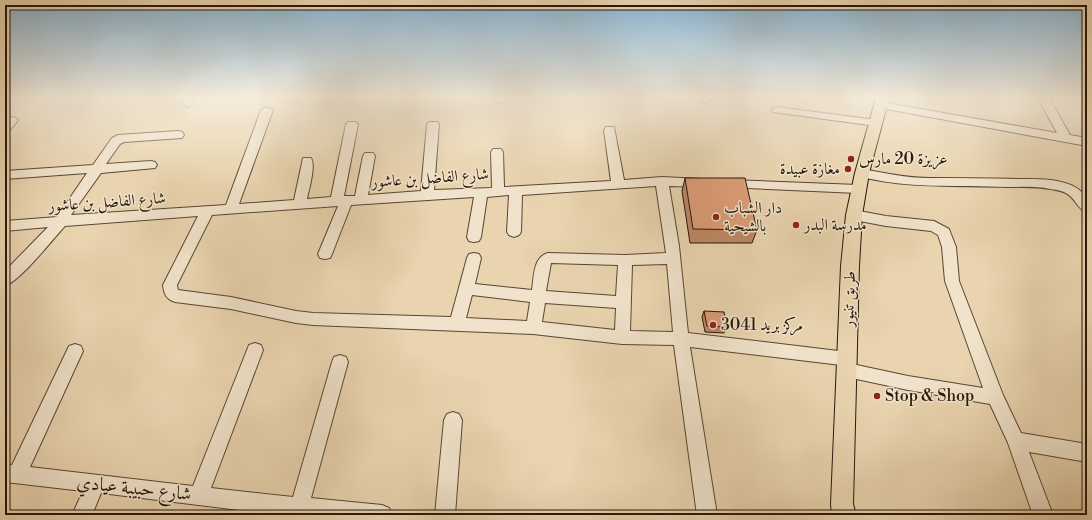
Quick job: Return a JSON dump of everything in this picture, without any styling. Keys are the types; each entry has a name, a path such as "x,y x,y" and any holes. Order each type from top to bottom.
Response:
{"main road":[{"name":"طريق تنيور","path":"841,511 854,215 860,181 876,123"}],"street":[{"path":"230,210 263,122"},
{"path":"870,122 876,123"},
{"path":"986,122 1087,142"},
{"path":"1057,122 1066,138"},
{"path":"325,254 341,201 352,124"},
{"path":"427,195 432,124"},
{"path":"610,130 618,184"},
{"path":"5,280 21,266 60,222 118,140 178,135"},
{"path":"497,152 498,191"},
{"path":"361,200 369,156"},
{"path":"299,205 308,161"},
{"path":"5,175 98,168 151,166"},
{"name":"شارع الفاضل بن عاشور","path":"5,226 427,195 573,188 662,181 860,181 888,178 928,182 952,181 1049,184 1069,189 1075,193 1087,208"},
{"path":"662,181 681,339 707,515"},
{"path":"514,232 516,190"},
{"path":"474,237 481,192"},
{"path":"207,211 170,285 171,292 175,296 232,303 308,319 533,328 622,336 681,339 847,365 916,385 995,397"},
{"path":"854,215 886,221 934,226 944,232 950,247 952,281 995,397 1016,441 1043,515"},
{"path":"457,324 474,258"},
{"path":"533,328 544,262 548,258 625,260 672,258"},
{"path":"622,336 625,260"},
{"path":"466,289 539,297 623,302"},
{"path":"199,495 255,350"},
{"path":"11,474 75,351"},
{"path":"298,507 340,362"},
{"path":"445,515 453,420"},
{"path":"1016,441 1087,453"},
{"name":"شارع حبيبة عيادي","path":"11,474 199,495 249,508 298,507 382,515"},
{"path":"82,515 96,484"}],"building":[{"name":"دار الشباب بالشيحية","path":"685,178 745,178 757,230 693,229"},
{"path":"704,311 724,312 727,327 707,326"}],"place":[{"name":"عزيزة 20 مارس","path":"851,159"},
{"name":"مغازة عبيدة","path":"848,169"},
{"name":"دار الشباب بالشيحية","path":"716,217"},
{"name":"مدرسة البدر","path":"796,225"},
{"name":"مركز بريد 3041","path":"713,325"},
{"name":"Stop & Shop","path":"877,396"}]}
